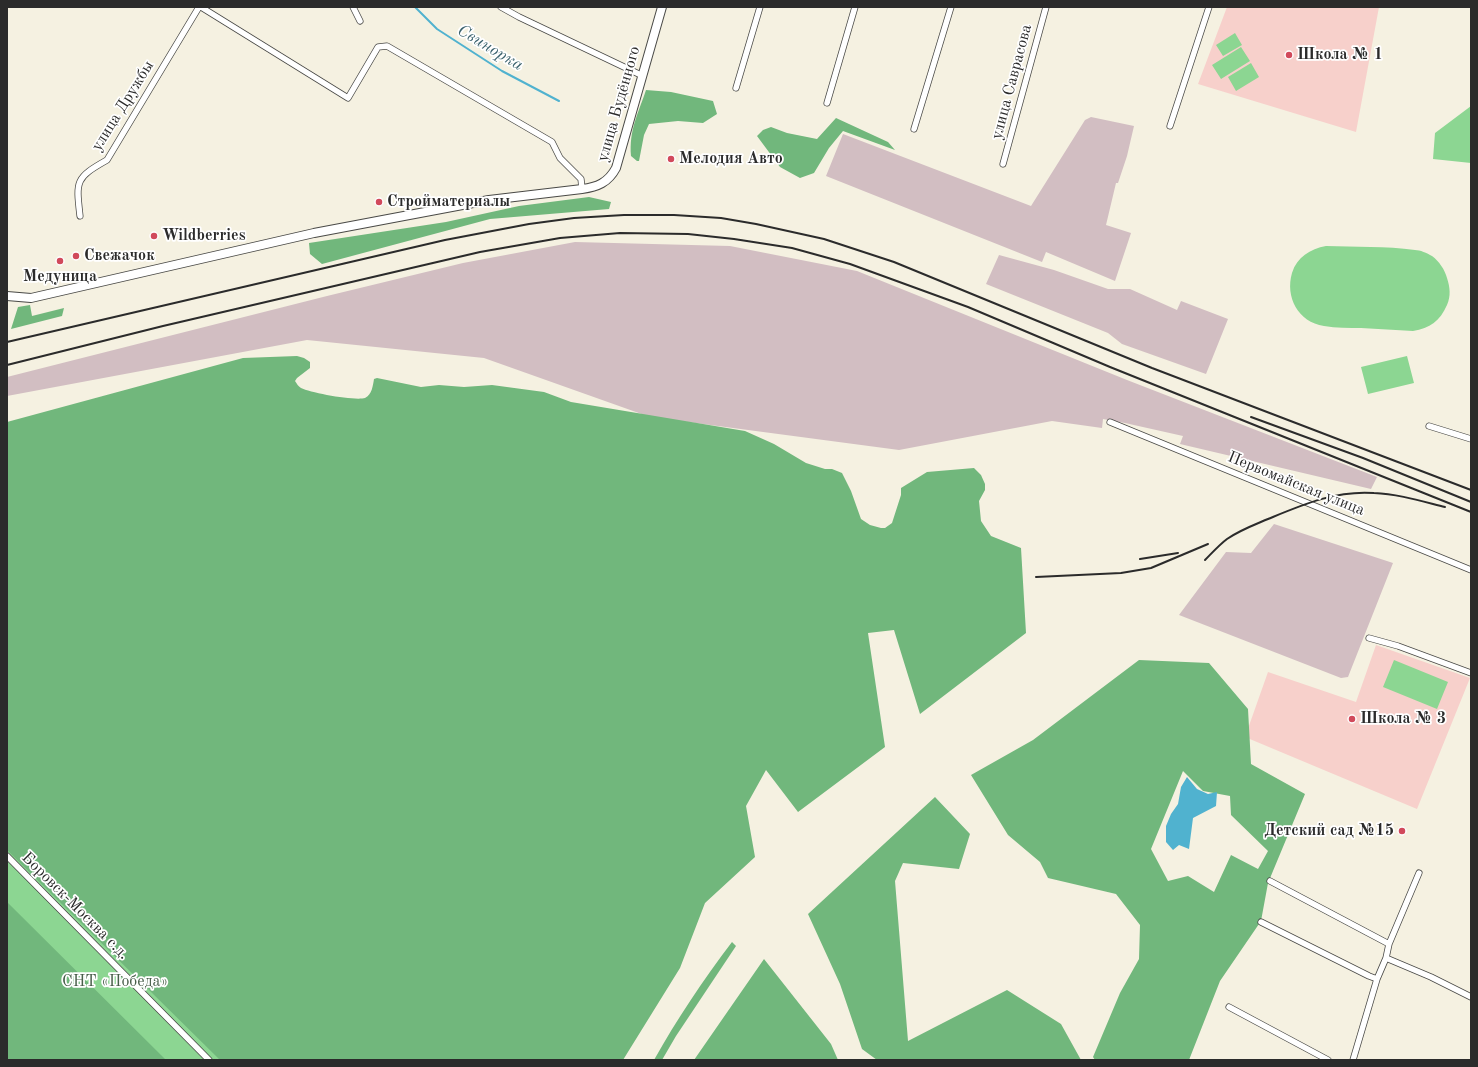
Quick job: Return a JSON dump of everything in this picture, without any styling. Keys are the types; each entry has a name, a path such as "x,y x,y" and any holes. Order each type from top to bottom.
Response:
{"main road":[{"name":"улица Будённого","path":"7,296 31,298 314,233 380,220 489,200 598,186 613,175 616,168 662,7"}],"street":[{"path":"200,7 348,98 378,47 387,46 552,142 560,158 581,179 582,189"},
{"name":"улица Дружбы","path":"80,216 78,190 83,176 88,171 107,160 200,7"},
{"path":"353,7 360,21"},
{"path":"501,7 519,18 642,76"},
{"path":"736,88 760,7"},
{"path":"827,102 855,7"},
{"path":"914,129 951,7"},
{"name":"улица Саврасова","path":"1004,164 1046,7"},
{"path":"1170,126 1208,7"},
{"name":"Первомайская улица","path":"1110,422 1471,570"},
{"path":"1429,426 1471,439"},
{"path":"1369,638 1412,651 1471,673"},
{"name":"Боровск-Москва с.д.","path":"7,856 208,1060"},
{"path":"1353,1060 1377,979 1386,958 1389,944 1419,873"},
{"path":"1270,881 1389,944"},
{"path":"1261,922 1377,979"},
{"path":"1386,958 1431,977 1471,997"},
{"path":"1229,1007 1328,1060"}],"shaded area":[{"name":"Школа № 1","path":"1227,7 1379,7 1356,132 1198,84"},
{"path":"1091,117 1134,126 1127,156 1118,183 1116,183 1106,225 1131,233 1115,281 1046,252 1042,262 826,176 843,134 1031,206 1085,120"},
{"path":"575,242 730,246 857,271 1127,380 1377,477 1371,489 1180,444 1183,436 1103,419 1102,428 1052,421 899,450 650,417 484,358 307,340 7,396 7,377 463,263"},
{"path":"999,255 1054,270 1108,289 1130,289 1177,310 1181,301 1228,319 1206,374 1122,344 1108,333 986,284"},
{"path":"1274,524 1393,563 1348,677 1341,678 1179,615 1226,552 1251,553"},
{"name":"Школа № 3","path":"1376,645 1470,678 1417,809 1245,737 1268,672 1356,702"}],"green space":[{"path":"1235,33 1242,45 1223,56 1216,45"},
{"path":"1241,47 1250,61 1221,79 1212,65"},
{"path":"1251,63 1259,77 1236,91 1228,77"},
{"path":"646,90 671,92 713,101 717,114 703,123 678,121 649,124 644,135 639,161 637,161 631,156 631,138"},
{"path":"1471,106 1471,163 1433,159 1435,133"},
{"path":"836,118 888,142 895,150 843,131 829,148 814,173 800,178 780,167 757,136 763,130 771,127 787,133 817,139"},
{"path":"589,197 611,202 609,209 490,219 322,264 310,254 309,243 446,222 519,206"},
{"path":"1326,246 1404,249 1424,252 1432,256 1437,260 1445,272 1448,281 1450,295 1444,311 1434,323 1413,331 1338,328 1315,324 1301,314 1296,307 1290,291 1290,282 1294,267 1301,258 1315,249"},
{"path":"30,305 32,316 64,308 62,316 11,329 18,307"},
{"path":"297,356 310,362 310,368 295,381 298,386 306,390 333,396 360,399 365,398 371,392 374,379 377,378 421,387 439,385 464,387 492,385 544,392 571,402 745,431 774,444 806,463 842,473 851,491 861,519 870,525 881,528 885,528 892,523 901,495 901,488 927,472 974,468 981,475 985,484 985,490 979,501 981,521 991,536 1021,548 1026,633 920,714 894,630 868,633 885,747 798,812 766,770 746,806 755,857 705,903 680,968 623,1060 220,1060 7,850 7,422 243,358"},
{"path":"1407,356 1414,383 1368,394 1361,367"},
{"path":"1139,660 1209,663 1248,709 1251,764 1305,794 1268,883 1261,921 1220,981 1189,1060 1095,1060 1093,1057 1120,993 1139,959 1140,925 1116,894 1048,878 1040,862 1008,835 971,775 1033,740","holes":["1183,771 1203,791 1230,796 1231,815 1268,851 1258,869 1231,855 1214,892 1188,876 1168,881 1151,849"]},
{"path":"1394,660 1448,682 1437,709 1383,687"},
{"path":"935,797 970,834 959,869 903,863 895,881 908,1041 1007,990 1061,1024 1081,1060 877,1060 862,1049 840,984 808,914"},
{"name":"СНТ «Победа»","path":"7,845 223,1060 164,1060 7,904"},
{"path":"7,902 166,1060 7,1060"},
{"path":"732,942 736,946 676,1036 662,1060 654,1060 691,1000"},
{"path":"764,959 831,1044 838,1060 694,1060"}],"water":[{"path":"1187,777 1197,789 1208,794 1217,792 1216,806 1193,818 1189,849 1179,845 1173,850 1166,842 1166,826 1171,814 1178,804 1181,787"}],"waterway":[{"name":"Свинорка","path":"415,7 437,29 502,71 559,101"}],"railway":[{"path":"7,342 445,240 529,224 574,218 624,215 674,215 721,218 824,239 894,262 1152,368 1471,490"},
{"path":"7,365 163,326 480,252 560,238 620,233 688,234 792,248 850,264 968,307 1110,367 1471,512"},
{"path":"1251,417 1363,458 1471,502"},
{"path":"1205,560 1224,541 1242,530 1294,509 1333,496 1360,493 1383,494 1410,498 1445,507"},
{"path":"1036,577 1121,573 1151,568 1208,544"},
{"path":"1140,559 1178,553"}],"place":[{"name":"Школа № 1","path":"1289,55"},
{"name":"Мелодия Авто","path":"671,159"},
{"name":"Стройматериалы","path":"379,202"},
{"name":"Wildberries","path":"154,236"},
{"name":"Свежачок","path":"76,256"},
{"name":"Медуница","path":"60,261"},
{"name":"Школа № 3","path":"1352,719"},
{"name":"Детский сад №15","path":"1402,831"}]}
